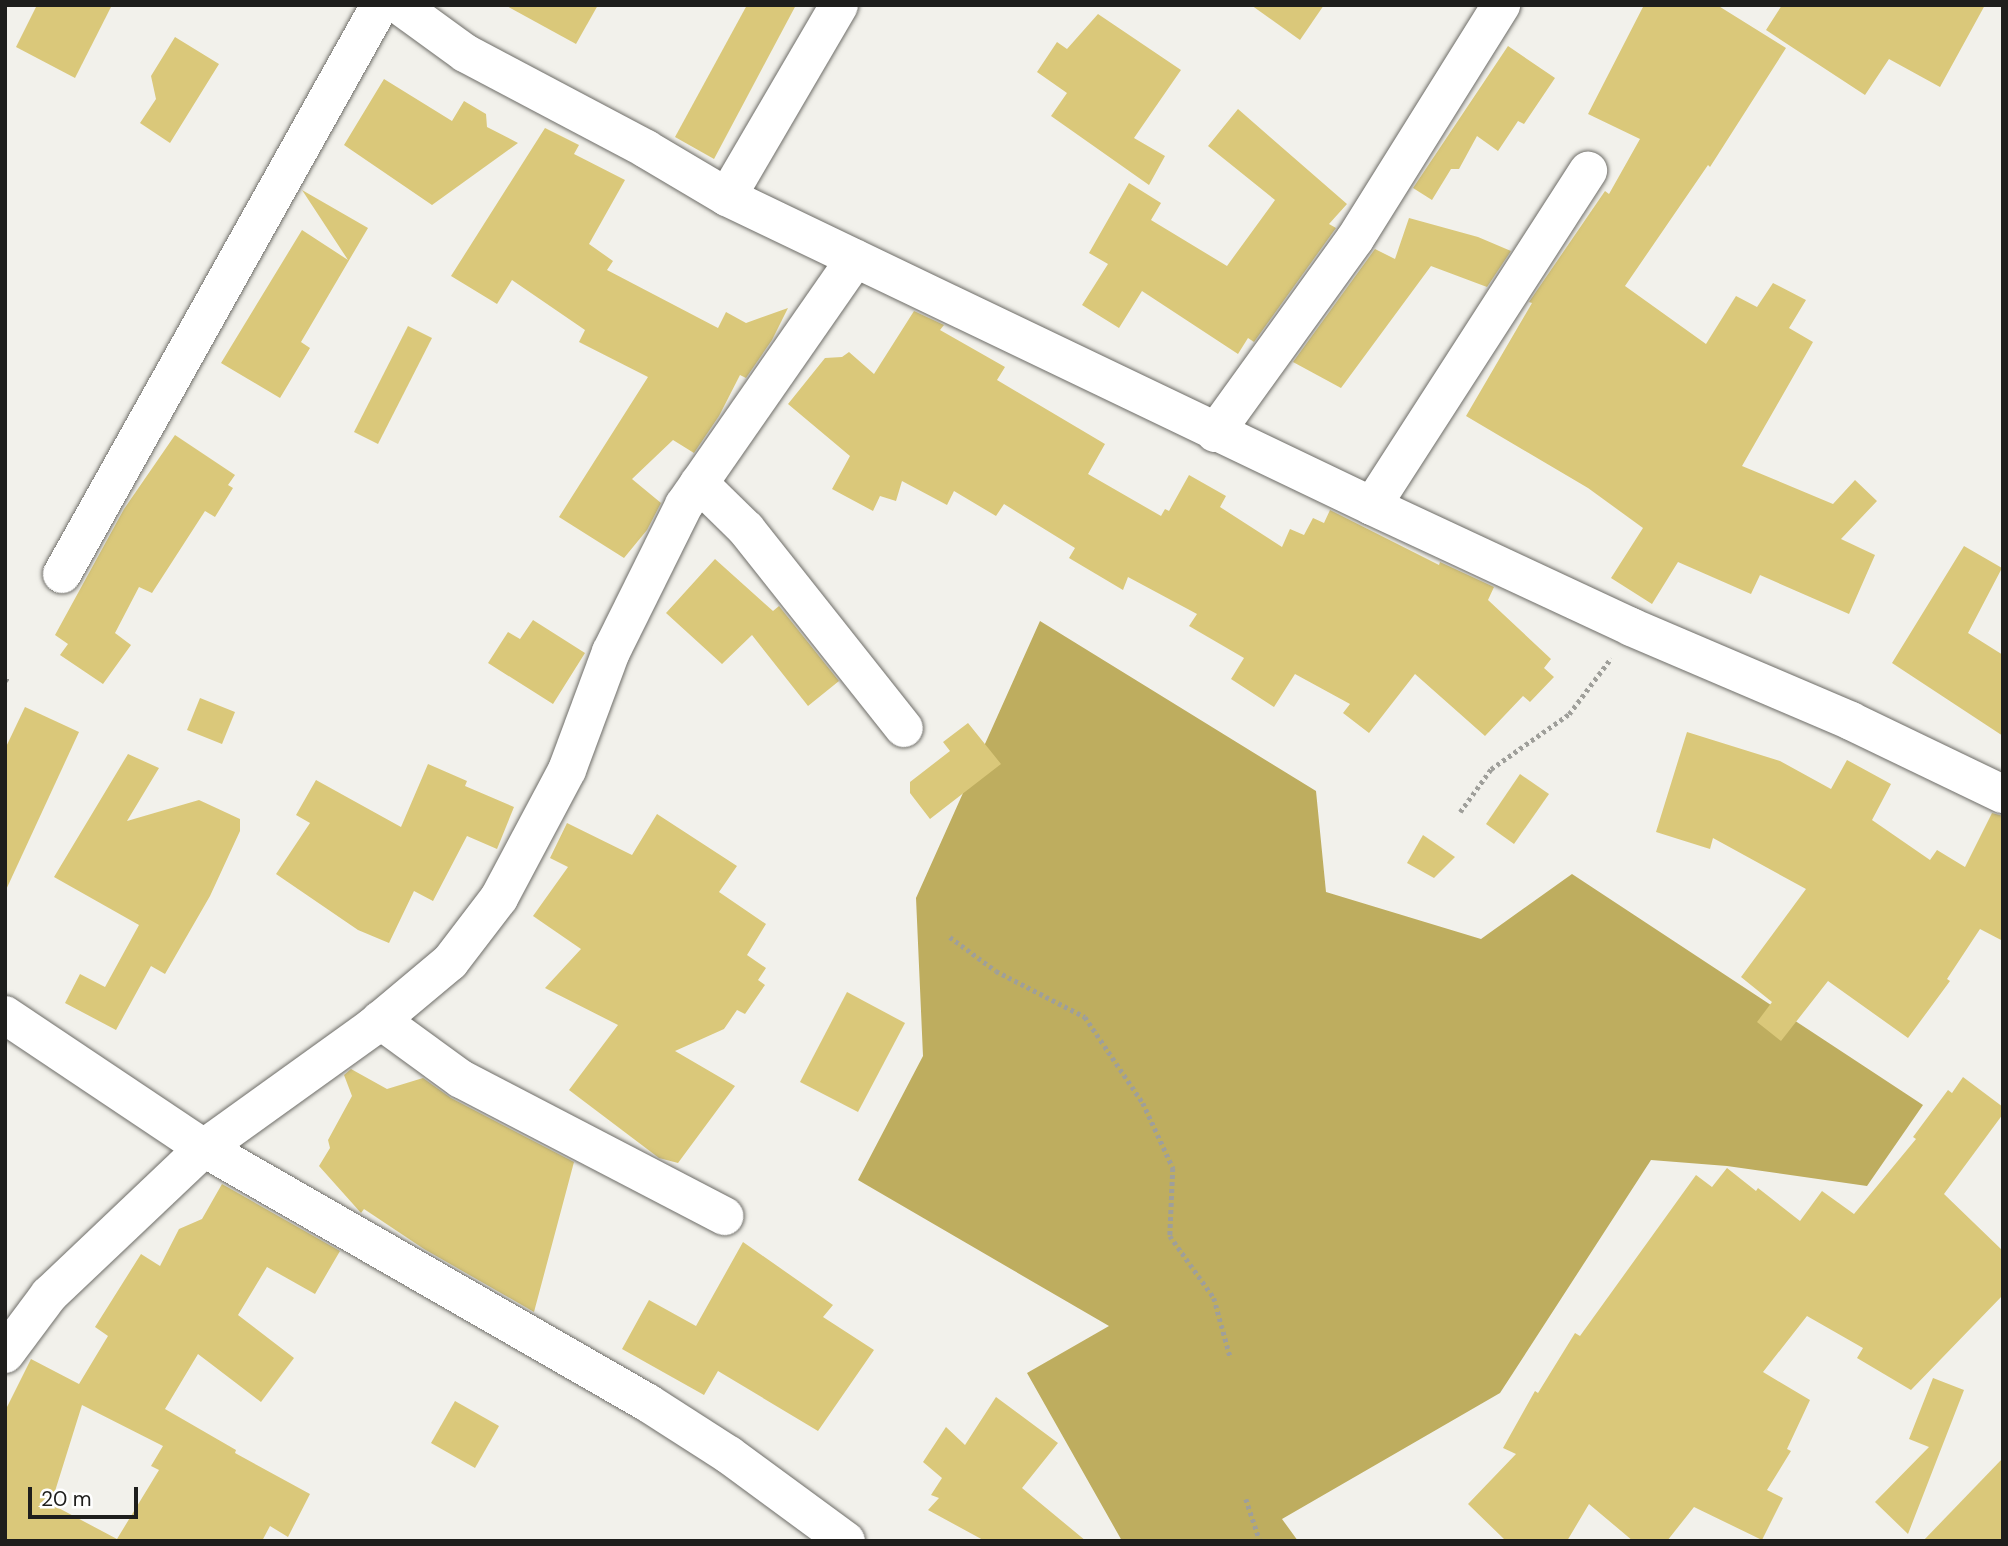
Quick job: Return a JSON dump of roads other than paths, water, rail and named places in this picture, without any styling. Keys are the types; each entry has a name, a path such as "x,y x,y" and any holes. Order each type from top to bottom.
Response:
{"street":[{"path":"62,574 380,5"},
{"path":"398,5 465,53 646,149 727,197 1215,433 1631,628 1851,721 2003,794"},
{"path":"727,197 839,5"},
{"path":"1215,433 1355,239 1501,5"},
{"path":"1372,506 1588,171"},
{"path":"5,1354 49,1295 204,1148 380,1020 450,962 499,898 566,769 611,652 684,505 855,259"},
{"path":"699,483 746,529 904,728"},
{"path":"5,1015 204,1148 648,1402 729,1455 846,1541"},
{"path":"380,1020 461,1079 724,1216"}]}
